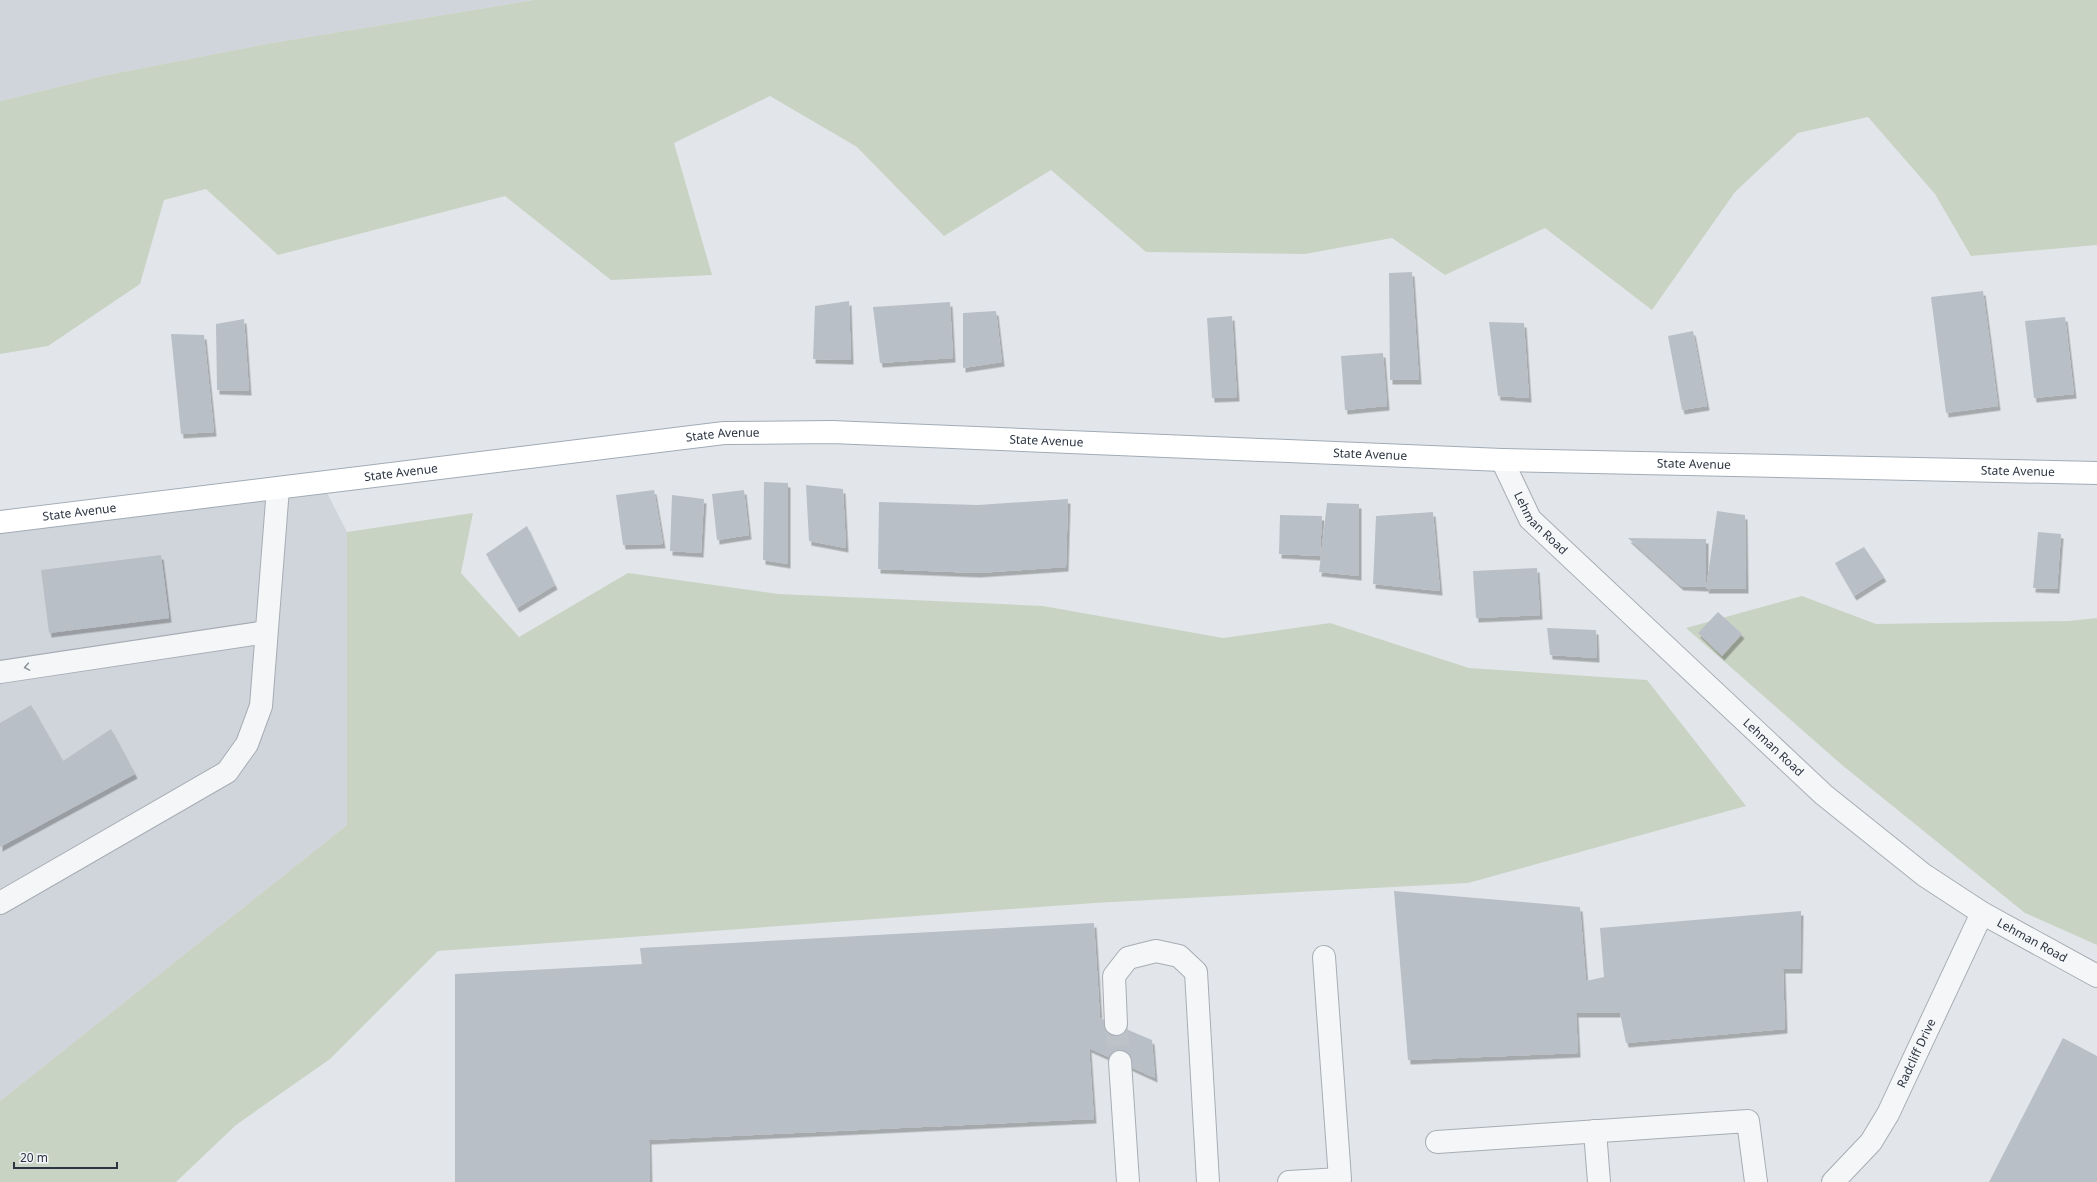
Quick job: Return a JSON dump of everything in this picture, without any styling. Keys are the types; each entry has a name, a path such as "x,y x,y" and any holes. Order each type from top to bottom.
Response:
{"main road":[{"name":"State Avenue","path":"0,522 724,433 832,432 1502,460 2097,473"}],"street":[{"name":"Lehman Road","path":"1502,460 1530,519 1824,795 1924,875 1982,913 2097,976"},
{"path":"0,903 228,772 247,744 261,706 278,488"},
{"path":"0,672 54,662 266,632"},
{"name":"Radcliff Drive","path":"1833,1182 1871,1142 1888,1114 1982,913"},
{"path":"1116,1024 1114,976 1128,958 1156,951 1179,956 1196,972 1208,1182"},
{"path":"1289,1182 1340,1179 1324,957"},
{"path":"1120,1062 1128,1182"},
{"path":"1437,1142 1748,1121 1756,1182"},
{"path":"1596,1132 1600,1182"}],"shaded area":[{"path":"0,0 534,0 266,44 107,75 0,101"},
{"path":"322,483 347,532 347,825 0,1101 0,522"}],"green space":[{"path":"534,0 2097,0 2097,245 1971,256 1935,194 1868,117 1798,133 1735,192 1652,310 1545,228 1445,275 1392,238 1305,254 1146,252 1051,170 944,236 857,147 770,96 674,143 712,275 611,280 505,196 278,255 206,189 164,200 140,284 48,346 0,354 0,101 107,75 266,44"},
{"path":"473,513 461,573 519,637 628,573 779,594 1043,606 1223,638 1330,623 1469,668 1647,680 1746,806 1468,883 1094,903 438,951 330,1059 236,1125 176,1182 0,1182 0,1101 347,825 347,532"},
{"path":"1802,596 1876,624 2069,621 2097,618 2097,945 2025,913 1842,765 1686,628"}],"building":[{"path":"1412,272 1419,380 1390,380 1389,273"},
{"path":"1983,291 1998,406 1946,413 1931,297"},
{"path":"849,301 851,360 813,359 815,306"},
{"path":"950,302 953,358 880,363 873,307"},
{"path":"996,311 1002,362 963,368 963,313"},
{"path":"1232,316 1237,397 1212,398 1207,318"},
{"path":"2065,317 2074,394 2034,398 2025,321"},
{"path":"244,319 249,391 217,390 216,324"},
{"path":"1489,322 1524,323 1529,398 1498,396"},
{"path":"1693,331 1707,406 1682,410 1668,336"},
{"path":"171,334 204,335 214,432 181,434"},
{"path":"1383,353 1387,406 1345,410 1341,356"},
{"path":"764,482 788,483 788,564 763,560"},
{"path":"806,485 843,489 846,548 809,541"},
{"path":"654,490 663,544 623,545 616,495"},
{"path":"744,490 749,535 717,540 712,494"},
{"path":"672,495 704,499 701,553 670,551"},
{"path":"1068,499 1066,567 978,573 878,569 879,502 978,505"},
{"path":"1327,503 1359,504 1359,576 1319,572"},
{"path":"1717,511 1745,515 1746,589 1706,589"},
{"path":"1433,512 1440,591 1373,584 1376,516"},
{"path":"1280,515 1322,516 1320,556 1279,554"},
{"path":"527,526 555,585 517,608 486,554"},
{"path":"2038,532 2061,534 2057,589 2033,588"},
{"path":"1628,538 1706,539 1706,587 1681,586"},
{"path":"1864,547 1884,577 1854,596 1835,563"},
{"path":"161,555 169,618 49,633 41,570"},
{"path":"1537,568 1540,615 1476,618 1473,571"},
{"path":"1718,612 1742,634 1722,656 1698,633"},
{"path":"1547,628 1596,630 1597,658 1550,655"},
{"path":"31,705 63,761 111,729 135,774 0,847 0,723"},
{"path":"1394,891 1580,907 1586,981 1604,977 1600,928 1801,911 1800,969 1783,969 1785,1029 1626,1043 1620,1013 1576,1013 1578,1053 1408,1060"},
{"path":"1094,923 1100,1018 1152,1040 1155,1078 1089,1048 1094,1119 649,1140 650,1182 455,1182 455,974 642,964 640,948"},
{"path":"2063,1038 2097,1056 2097,1182 1989,1182"}],"tunnel":[{"path":"1116,1024 1120,1062"}]}
